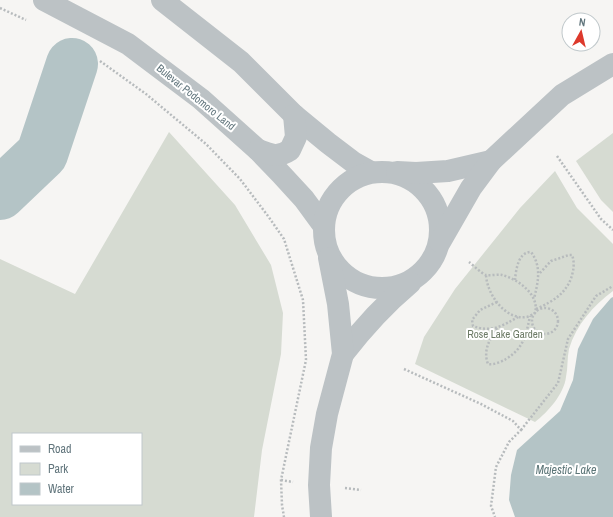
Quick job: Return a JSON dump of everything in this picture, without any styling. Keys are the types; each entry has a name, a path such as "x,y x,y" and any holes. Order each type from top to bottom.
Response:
{"street":[{"name":"Bulevar Podomoro Land","path":"44,0 128,44 201,99 258,150 304,199 324,235"},
{"path":"162,0 241,62 294,115 353,162 381,172 409,178 425,189 436,206 440,224 439,244"},
{"path":"343,354 375,316 431,262 439,244 471,188 491,161 562,95 613,64"},
{"path":"258,150 280,156 290,150 296,136 294,115"},
{"path":"321,517 319,485 321,448 327,414 343,354 338,304 324,235 328,207 338,191 353,179 381,172 416,173 448,171 491,161"},
{"path":"324,235 333,262 346,276 363,285 382,288 401,285 418,276"}],"path":[{"path":"0,8 31,23"},
{"path":"97,59 146,94 206,144 240,180 284,239 303,300 306,360 281,480 284,517"},
{"path":"557,156 601,218 613,230"},
{"path":"486,275 490,291 497,302 507,311 526,317 530,316 535,313 538,310 546,308 554,312 557,319 554,330 546,333 538,332 532,321 535,313 536,309 534,300 539,274 531,252 528,251 521,257 514,280"},
{"path":"536,309 557,298 567,288 571,280 573,270 572,255 551,261 539,274"},
{"path":"469,262 486,275 502,275 514,280 525,288 534,300"},
{"path":"495,517 491,506 496,467 509,442 521,430 558,384 568,339 596,296 613,286"},
{"path":"497,302 480,310 472,320 473,326 478,328 496,328 519,316"},
{"path":"496,328 488,343 486,351 488,364 491,365 502,361 517,350 525,338 530,316"},
{"path":"404,369 513,421 521,430"}],"green space":[{"path":"169,132 235,205 271,265 283,313 281,354 262,450 254,517 0,517 0,259 75,294"},
{"path":"613,133 613,212 601,200 576,161"},
{"name":"Rose Lake Garden","path":"555,171 577,208 613,244 613,291 592,310 576,332 569,349 567,374 562,390 550,408 535,422 415,364 424,337 455,289 520,208"}],"water":[{"name":"Majestic Lake","path":"613,297 613,517 515,517 509,500 511,475 517,450 560,411 573,380 578,349 593,319"}],"waterway":[{"path":"0,194 42,154 72,64"}]}
